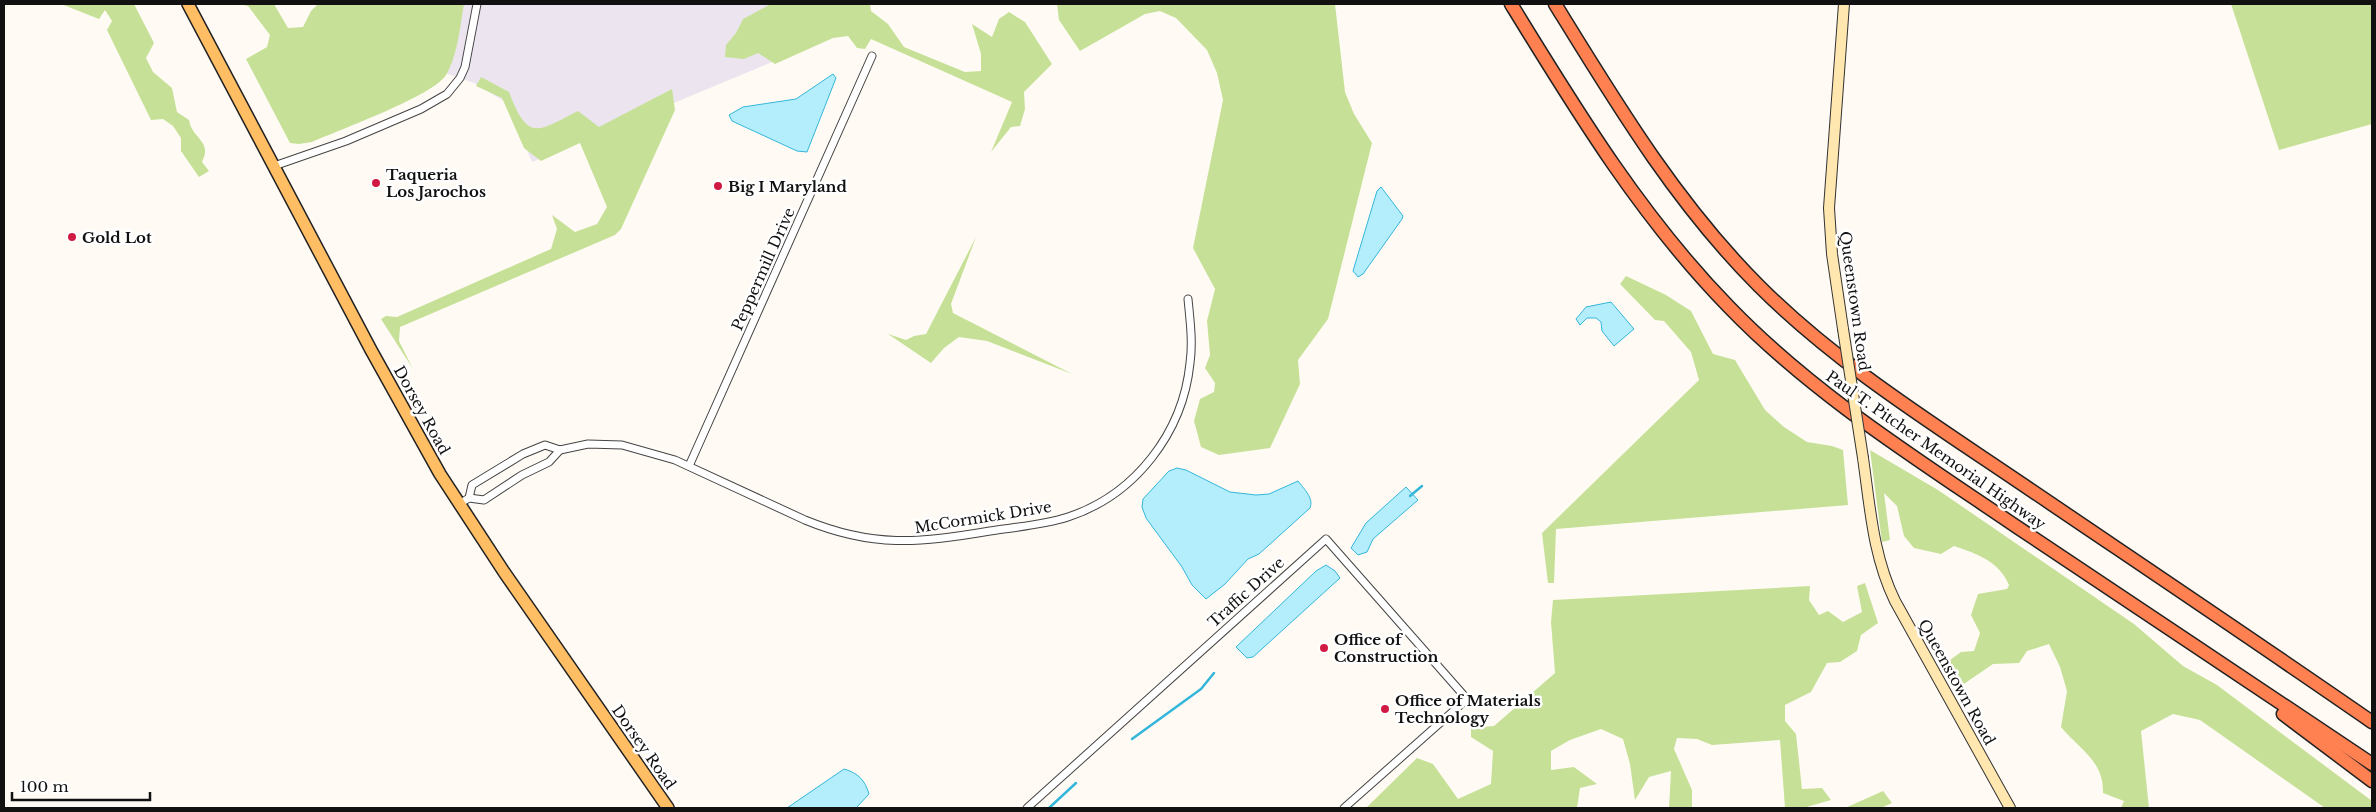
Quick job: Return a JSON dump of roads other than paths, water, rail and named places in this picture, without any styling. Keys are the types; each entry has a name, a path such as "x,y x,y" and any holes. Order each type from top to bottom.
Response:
{"highway":[{"name":"Paul T. Pitcher Memorial Highway","path":"1511,4 1582,120 1626,184 1692,267 1748,326 1817,386 1871,427 2372,764"},
{"name":"Paul T. Pitcher Memorial Highway","path":"1555,4 1630,124 1690,208 1760,286 1805,328 1892,396 2372,722"},
{"path":"2150,616 2372,781"},
{"path":"2300,672 2372,717"}],"main road":[{"name":"Dorsey Road","path":"188,4 391,388 668,808"}],"street":[{"path":"274,166 346,141 421,109 447,94 460,78 466,66 477,4"},
{"name":"Queenstown Road","path":"1844,4 1830,208 1832,254 1877,550 1884,577 1899,608 2010,808"},
{"name":"Peppermill Drive","path":"689,466 872,56"},
{"name":"McCormick Drive","path":"560,450 549,462 522,475 484,500 464,501 472,485 523,454 545,445 560,450 588,444 622,446 658,454 689,466 826,529 862,538 898,542 931,541 1069,517 1100,502 1119,490 1145,467 1165,439 1178,411 1188,378 1192,348 1188,299"},
{"name":"Traffic Drive","path":"1027,808 1326,539 1467,699 1344,808"}],"water":[{"path":"833,74 836,78 807,152 797,151 732,121 729,115 743,107 796,99"},
{"path":"1381,187 1403,216 1363,274 1358,277 1353,271 1377,191"},
{"path":"1611,302 1634,329 1614,346 1602,331 1601,322 1596,318 1587,318 1580,325 1576,319 1586,307"},
{"path":"1177,468 1186,470 1230,492 1256,495 1269,494 1298,481 1310,497 1310,508 1259,554 1248,559 1225,584 1206,599 1192,585 1182,567 1146,518 1142,507 1143,499 1169,471"},
{"path":"1406,487 1418,500 1373,539 1367,552 1358,555 1351,548 1366,523"},
{"path":"1326,565 1335,571 1340,578 1253,657 1247,658 1236,647 1316,571"},
{"path":"844,769 860,778 869,794 856,808 787,808"}],"waterway":[{"path":"1410,496 1422,486"},
{"path":"1132,739 1201,689 1214,673"},
{"path":"1049,808 1076,783"}],"place":[{"name":"Taqueria Los Jarochos","path":"376,183"},
{"name":"Big I Maryland","path":"718,186"},
{"name":"Gold Lot","path":"72,237"},
{"name":"Office of Construction","path":"1324,648"},
{"name":"Office of Materials Technology","path":"1385,709"}]}
